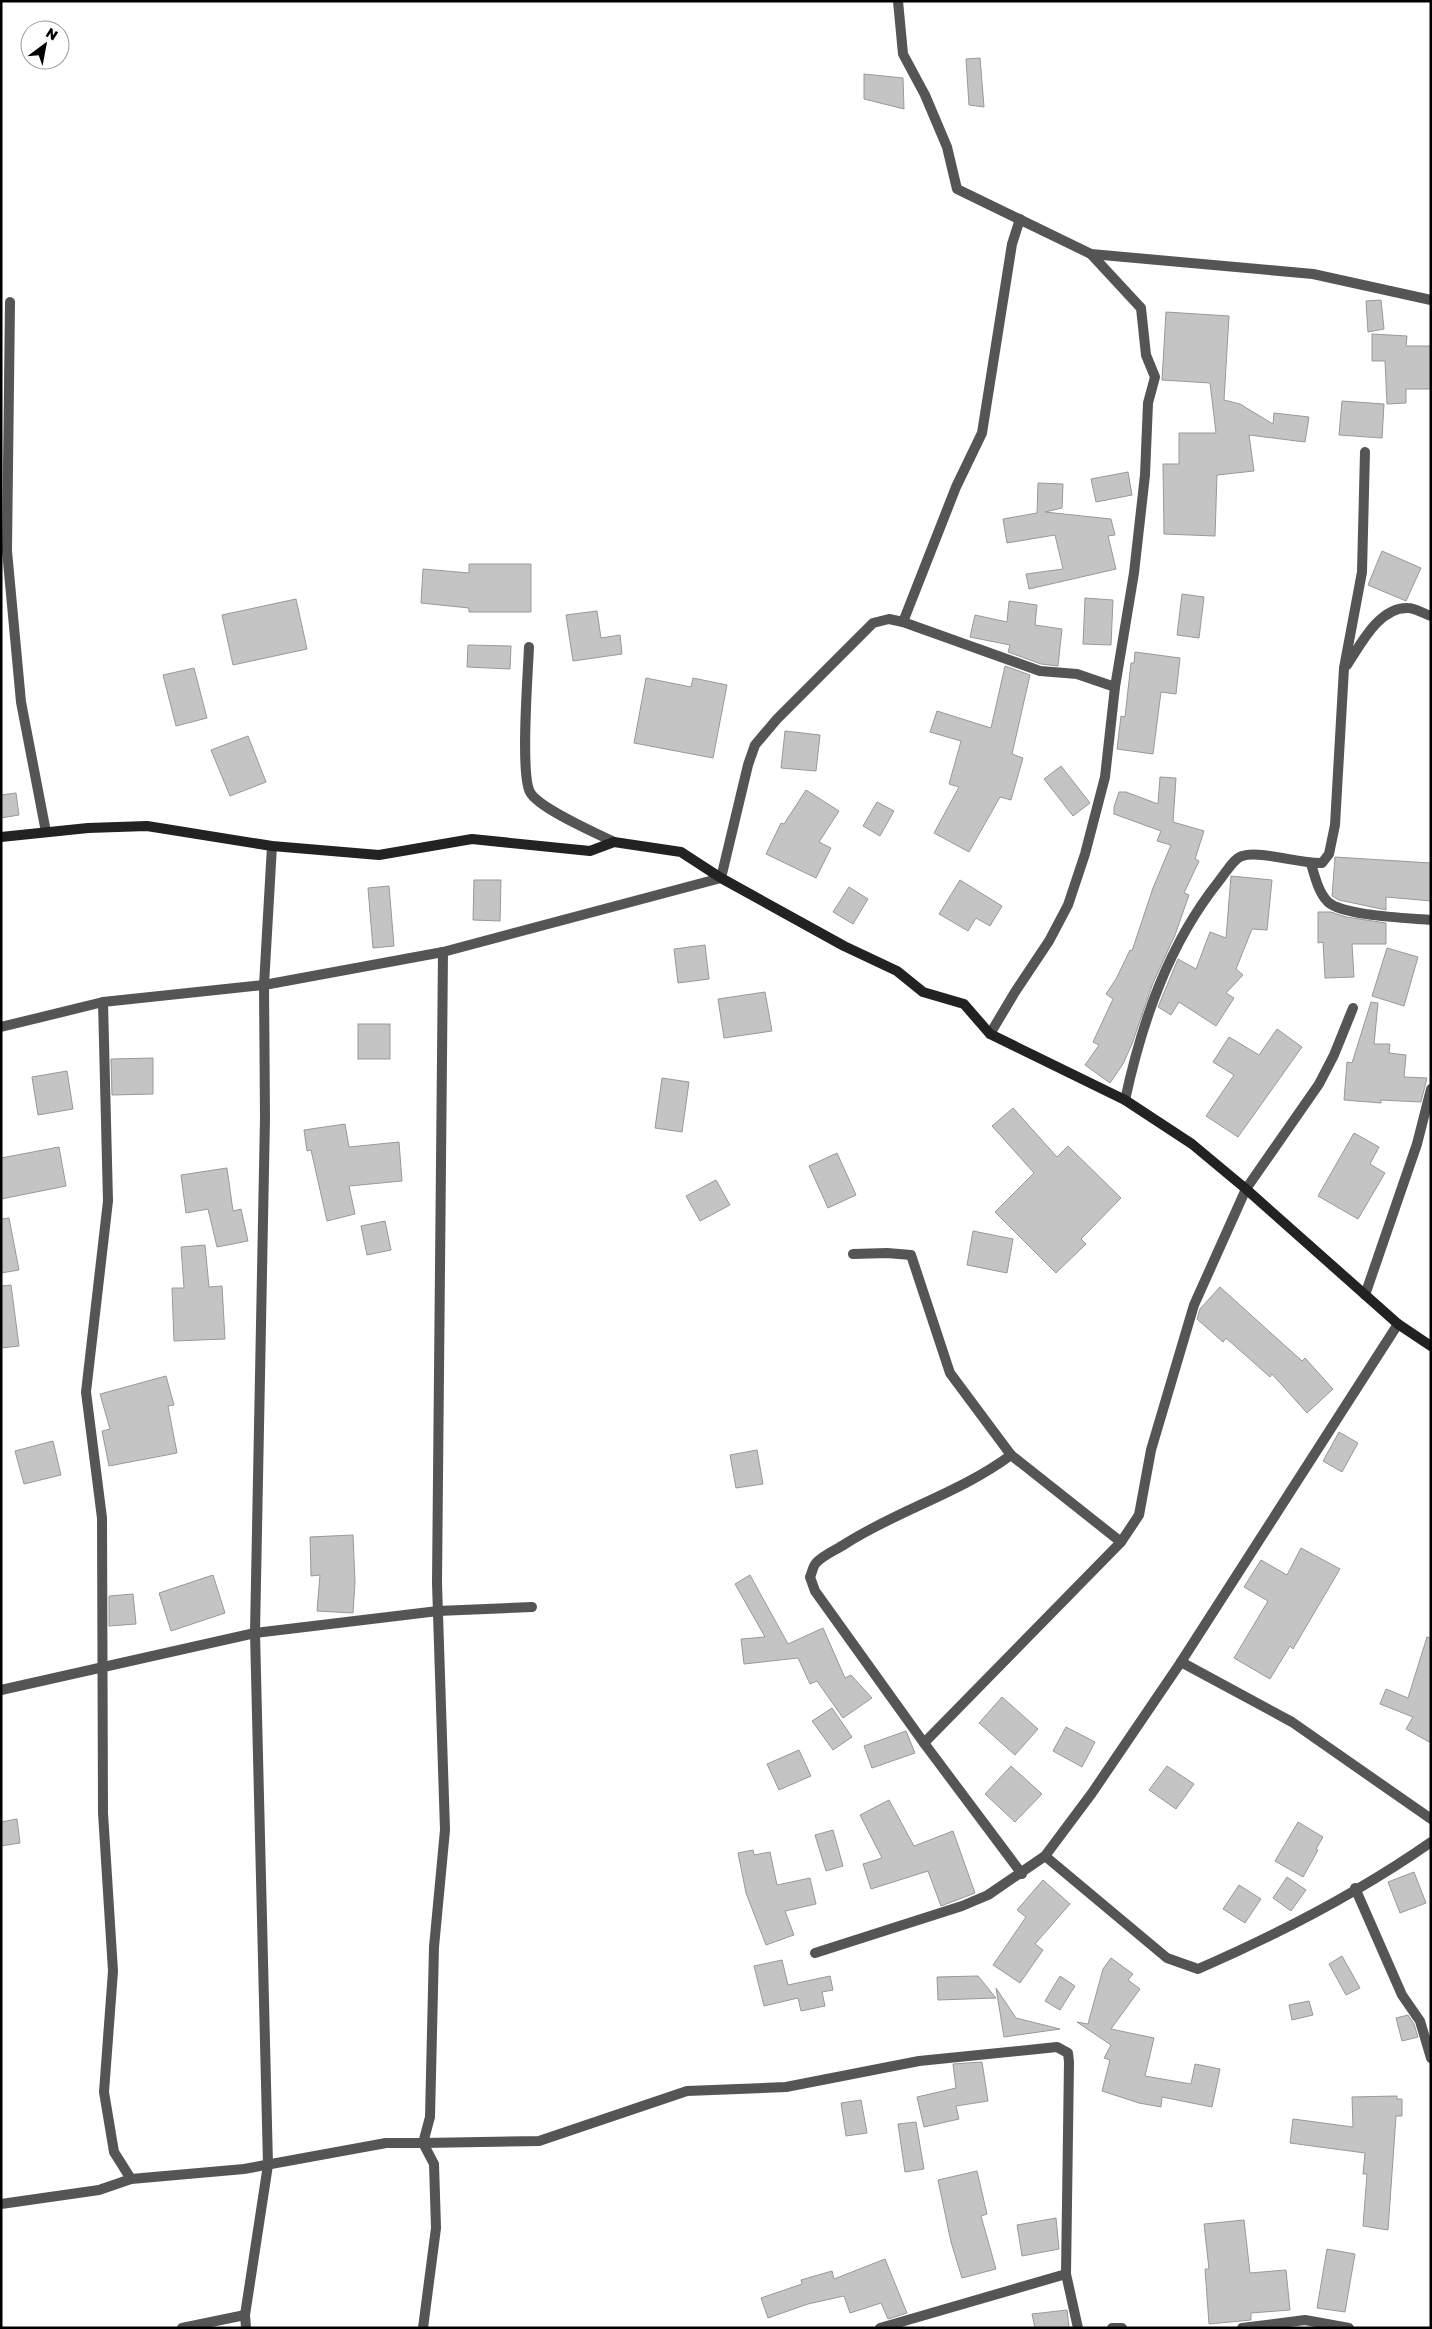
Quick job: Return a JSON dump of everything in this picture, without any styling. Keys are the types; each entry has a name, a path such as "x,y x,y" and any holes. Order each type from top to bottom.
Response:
{"street":[{"path":"898,1 903,54 925,95 947,147 957,189 1091,254 1141,308 1146,355 1155,377 1148,403 1145,475 1134,574 1115,687 1105,777 1085,854 1068,905 1049,940 1014,992 990,1034"},
{"path":"903,622 956,487 982,433 1012,244 1020,219"},
{"path":"1091,254 1313,274 1431,300"},
{"path":"10,302 7,551 21,702 46,832"},
{"path":"1125,1100 1133,1063 1164,972 1202,903 1240,857 1252,855 1311,864 1322,863 1329,854 1335,825 1344,668 1362,572 1365,452"},
{"path":"1344,668 1368,634 1387,614 1409,608 1431,616"},
{"path":"721,878 748,765 755,745 777,719 873,623 889,619 903,622 1033,669 1077,674 1115,687"},
{"path":"529,647 525,770 530,792 547,807 614,842 681,852 721,878 844,946 897,972 923,992 964,1004 990,1034 1125,1100 1192,1144 1246,1189 1398,1324 1431,1346"},
{"path":"1,836 88,828 147,826 272,846 379,855 472,838 590,851 614,842"},
{"path":"246,2328 245,2315 268,2165 255,1633 265,1118 264,984 272,846"},
{"path":"1311,864 1320,890 1329,902 1338,908 1356,912 1431,920"},
{"path":"1,1027 103,1002 264,984 443,952 721,878"},
{"path":"423,2328 436,2228 434,2164 423,2143 430,2117 434,1948 445,1830 438,1611 443,952"},
{"path":"103,1002 108,1201 86,1392 102,1518 101,1668 103,1813 113,1971 104,2092 114,2152 131,2179"},
{"path":"924,1743 1121,1542 1139,1516 1151,1450 1194,1304 1246,1189 1319,1084 1334,1055 1353,1008"},
{"path":"1365,1295 1418,1144 1431,1089"},
{"path":"853,1254 887,1252 911,1255 950,1373 1011,1455 1121,1542"},
{"path":"815,1952 962,1906 988,1895 1022,1874 1045,1856 1092,1793 1181,1662 1398,1324"},
{"path":"1011,1455 993,1468 863,1533 815,1563 810,1577 815,1591 924,1743 1022,1874"},
{"path":"1,1690 255,1633 438,1611 532,1607"},
{"path":"1181,1662 1292,1722 1431,1819"},
{"path":"1045,1856 1167,1958 1198,1969 1254,1944 1401,1862 1431,1842"},
{"path":"1355,1888 1402,1995 1420,2021 1431,2058"},
{"path":"1,2204 99,2190 131,2179 268,2165 386,2143 538,2141 687,2091 786,2087 919,2061 1057,2047 1068,2053 1069,2062 1066,2274 1078,2328"},
{"path":"880,2328 1066,2274"},
{"path":"182,2328 245,2315"},
{"path":"1242,2328 1305,2320 1349,2328"},
{"path":"1112,2328 1122,2328"}],"building":[{"path":"980,58 984,107 969,105 966,59"},
{"path":"864,74 903,78 904,109 864,99"},
{"path":"1381,300 1384,329 1368,332 1366,301"},
{"path":"1166,312 1229,316 1224,400 1240,404 1273,424 1274,413 1309,417 1305,442 1249,435 1254,471 1217,475 1215,536 1164,534 1163,464 1179,464 1179,433 1216,433 1210,383 1162,380"},
{"path":"1372,334 1407,336 1406,346 1431,346 1431,389 1406,389 1406,403 1387,404 1385,361 1372,361"},
{"path":"1342,401 1384,404 1382,438 1339,435"},
{"path":"1128,472 1132,495 1096,502 1091,479"},
{"path":"1038,483 1063,484 1062,508 1045,512 1111,519 1115,535 1108,536 1116,569 1029,589 1026,574 1063,569 1055,535 1007,543 1003,519 1037,513"},
{"path":"1382,551 1421,568 1406,601 1368,585"},
{"path":"469,564 531,564 531,612 469,612 469,608 421,603 423,569 469,573"},
{"path":"1182,594 1204,597 1199,638 1177,635"},
{"path":"1085,598 1113,600 1111,645 1083,644"},
{"path":"296,599 307,649 233,665 222,615"},
{"path":"1009,601 1037,605 1035,625 1062,629 1058,666 1041,664 1008,652 1010,645 970,637 975,615 1007,622"},
{"path":"597,611 601,638 620,635 622,654 573,661 566,615"},
{"path":"468,645 511,646 510,669 467,667"},
{"path":"1135,652 1180,658 1176,694 1161,692 1153,754 1117,749 1121,716 1125,717 1131,663 1134,663"},
{"path":"1005,666 1030,675 1012,754 1023,758 1011,800 1000,797 969,852 934,833 959,787 949,784 961,741 930,732 937,711 991,728"},
{"path":"194,668 207,718 176,726 163,675"},
{"path":"646,678 691,687 693,678 727,685 713,758 634,743"},
{"path":"785,731 820,735 816,771 781,768"},
{"path":"248,736 266,782 230,796 211,750"},
{"path":"1061,766 1090,803 1073,816 1044,779"},
{"path":"1160,777 1176,778 1173,822 1204,831 1195,859 1199,861 1184,893 1189,895 1175,935 1153,983 1132,1044 1123,1064 1110,1083 1085,1065 1099,1045 1093,1042 1113,999 1106,994 1116,979 1130,950 1132,951 1153,888 1171,845 1157,841 1161,831 1114,814 1114,807 1119,792 1126,792 1158,804"},
{"path":"806,790 839,811 819,842 831,848 816,878 766,854 781,823 784,824"},
{"path":"16,793 19,815 1,818 1,795"},
{"path":"877,802 894,811 880,836 863,826"},
{"path":"1335,857 1431,863 1431,901 1386,897 1386,910 1339,900 1332,896"},
{"path":"1231,876 1272,880 1267,930 1252,929 1236,969 1243,975 1226,993 1234,998 1216,1026 1179,1002 1171,1015 1158,1007 1178,959 1196,969 1210,932 1226,938"},
{"path":"474,880 501,880 500,921 473,920"},
{"path":"960,880 1002,906 990,926 976,918 968,931 939,914"},
{"path":"389,886 394,946 373,948 368,888"},
{"path":"849,887 868,899 853,924 833,912"},
{"path":"1318,912 1331,912 1346,917 1386,923 1386,944 1352,944 1354,977 1325,978 1323,942 1318,943"},
{"path":"705,945 709,979 678,983 674,949"},
{"path":"1387,948 1418,957 1404,1006 1372,996"},
{"path":"765,992 772,1031 724,1038 718,999"},
{"path":"1371,1002 1378,1003 1374,1044 1390,1044 1389,1053 1406,1055 1404,1077 1427,1078 1421,1102 1381,1100 1381,1103 1344,1100 1347,1062 1352,1063"},
{"path":"358,1024 390,1024 390,1059 358,1059"},
{"path":"1277,1029 1302,1047 1238,1137 1206,1116 1234,1075 1213,1062 1229,1037 1259,1055"},
{"path":"153,1058 153,1094 112,1095 111,1059"},
{"path":"67,1071 73,1109 38,1115 32,1077"},
{"path":"662,1078 689,1082 682,1132 655,1128"},
{"path":"1013,1108 1057,1157 1068,1146 1121,1198 1081,1239 1086,1244 1056,1273 995,1212 1034,1173 992,1126"},
{"path":"345,1124 349,1147 399,1142 402,1181 349,1186 355,1214 327,1221 311,1150 307,1151 304,1130"},
{"path":"1354,1133 1379,1147 1370,1164 1385,1173 1358,1219 1318,1196"},
{"path":"59,1147 66,1186 1,1199 1,1158"},
{"path":"837,1153 856,1195 828,1208 809,1166"},
{"path":"227,1168 233,1211 241,1209 248,1241 217,1247 208,1209 186,1213 181,1175"},
{"path":"716,1180 730,1205 700,1221 686,1196"},
{"path":"9,1218 19,1270 1,1273 1,1219"},
{"path":"385,1221 391,1250 367,1255 361,1226"},
{"path":"973,1231 1013,1239 1007,1273 967,1265"},
{"path":"205,1245 209,1287 222,1286 225,1339 174,1341 172,1288 184,1288 181,1247"},
{"path":"11,1285 19,1346 1,1348 1,1286"},
{"path":"1220,1287 1302,1361 1305,1358 1333,1389 1307,1413 1272,1374 1270,1377 1226,1338 1223,1342 1197,1319 1200,1309"},
{"path":"166,1376 174,1405 168,1406 177,1453 109,1466 102,1431 110,1429 100,1394"},
{"path":"1339,1432 1358,1443 1342,1472 1323,1461"},
{"path":"53,1441 61,1475 24,1484 15,1451"},
{"path":"757,1450 763,1484 736,1488 730,1455"},
{"path":"353,1535 355,1582 353,1613 317,1611 320,1575 311,1576 310,1537"},
{"path":"1301,1548 1340,1569 1293,1649 1290,1646 1270,1679 1234,1658 1268,1601 1244,1587 1261,1560 1287,1575"},
{"path":"213,1575 225,1613 171,1631 159,1593"},
{"path":"750,1575 788,1644 823,1628 845,1678 851,1675 872,1698 843,1718 817,1681 810,1684 798,1658 744,1664 741,1639 765,1637 735,1584"},
{"path":"133,1594 136,1624 109,1626 109,1596"},
{"path":"1427,1637 1431,1638 1431,1743 1406,1729 1413,1717 1380,1704 1386,1689 1408,1698"},
{"path":"1002,1697 1038,1729 1015,1755 979,1723"},
{"path":"832,1708 852,1737 833,1750 812,1721"},
{"path":"1066,1727 1095,1742 1082,1767 1053,1751"},
{"path":"906,1731 915,1753 872,1768 864,1746"},
{"path":"799,1750 811,1776 779,1790 767,1764"},
{"path":"1011,1766 1042,1794 1015,1822 985,1794"},
{"path":"1167,1766 1194,1784 1176,1809 1149,1790"},
{"path":"889,1800 914,1846 953,1831 975,1893 941,1906 928,1871 871,1889 863,1864 882,1858 860,1815"},
{"path":"17,1819 20,1843 1,1846 1,1822"},
{"path":"1298,1822 1323,1837 1303,1877 1275,1861"},
{"path":"833,1830 843,1866 826,1871 815,1835"},
{"path":"753,1850 754,1855 770,1852 777,1885 810,1878 816,1904 785,1911 794,1935 766,1945 746,1893 738,1853"},
{"path":"1414,1872 1426,1903 1400,1913 1388,1882"},
{"path":"1287,1877 1306,1890 1291,1911 1273,1898"},
{"path":"1043,1880 1070,1904 1035,1944 1043,1950 1020,1983 993,1965 1026,1917 1017,1910"},
{"path":"1239,1885 1261,1899 1245,1923 1223,1909"},
{"path":"1342,1956 1360,1988 1346,1995 1329,1964"},
{"path":"1111,1958 1133,1974 1128,1980 1140,1989 1111,2029 1154,2038 1145,2076 1191,2084 1195,2064 1220,2069 1212,2107 1162,2097 1161,2107 1139,2103 1102,2091 1110,2060 1104,2058 1111,2045 1077,2022 1088,2024 1103,1969"},
{"path":"782,1960 788,1985 830,1976 833,1990 822,1992 825,2006 801,2011 798,1998 764,2006 754,1966"},
{"path":"978,1976 996,1998 938,2000 937,1977"},
{"path":"1060,1976 1075,1986 1060,2010 1045,2001"},
{"path":"996,1988 1016,2018 1060,2029 1004,2037"},
{"path":"1309,2001 1313,2015 1292,2020 1289,2005"},
{"path":"1408,2015 1414,2024 1418,2037 1402,2041 1396,2018"},
{"path":"982,2062 988,2101 956,2106 959,2119 924,2127 917,2097 956,2088 953,2064"},
{"path":"1397,2096 1397,2099 1402,2099 1402,2116 1396,2116 1388,2230 1363,2226 1367,2174 1363,2174 1365,2153 1290,2143 1293,2119 1353,2127 1352,2097"},
{"path":"861,2100 867,2133 846,2136 841,2103"},
{"path":"916,2122 924,2169 905,2172 898,2124"},
{"path":"977,2171 987,2214 981,2216 996,2269 962,2278 951,2242 938,2180"},
{"path":"1056,2218 1059,2249 1022,2256 1017,2225"},
{"path":"1244,2220 1250,2273 1286,2270 1290,2310 1251,2313 1251,2320 1209,2324 1205,2269 1209,2269 1204,2224"},
{"path":"1327,2249 1355,2254 1345,2312 1317,2308"},
{"path":"885,2259 907,2313 888,2319 881,2303 850,2313 844,2296 808,2304 768,2318 761,2298 802,2284 801,2280 832,2271 834,2279"},
{"path":"1067,2310 1069,2328 1035,2328 1032,2314"}]}
